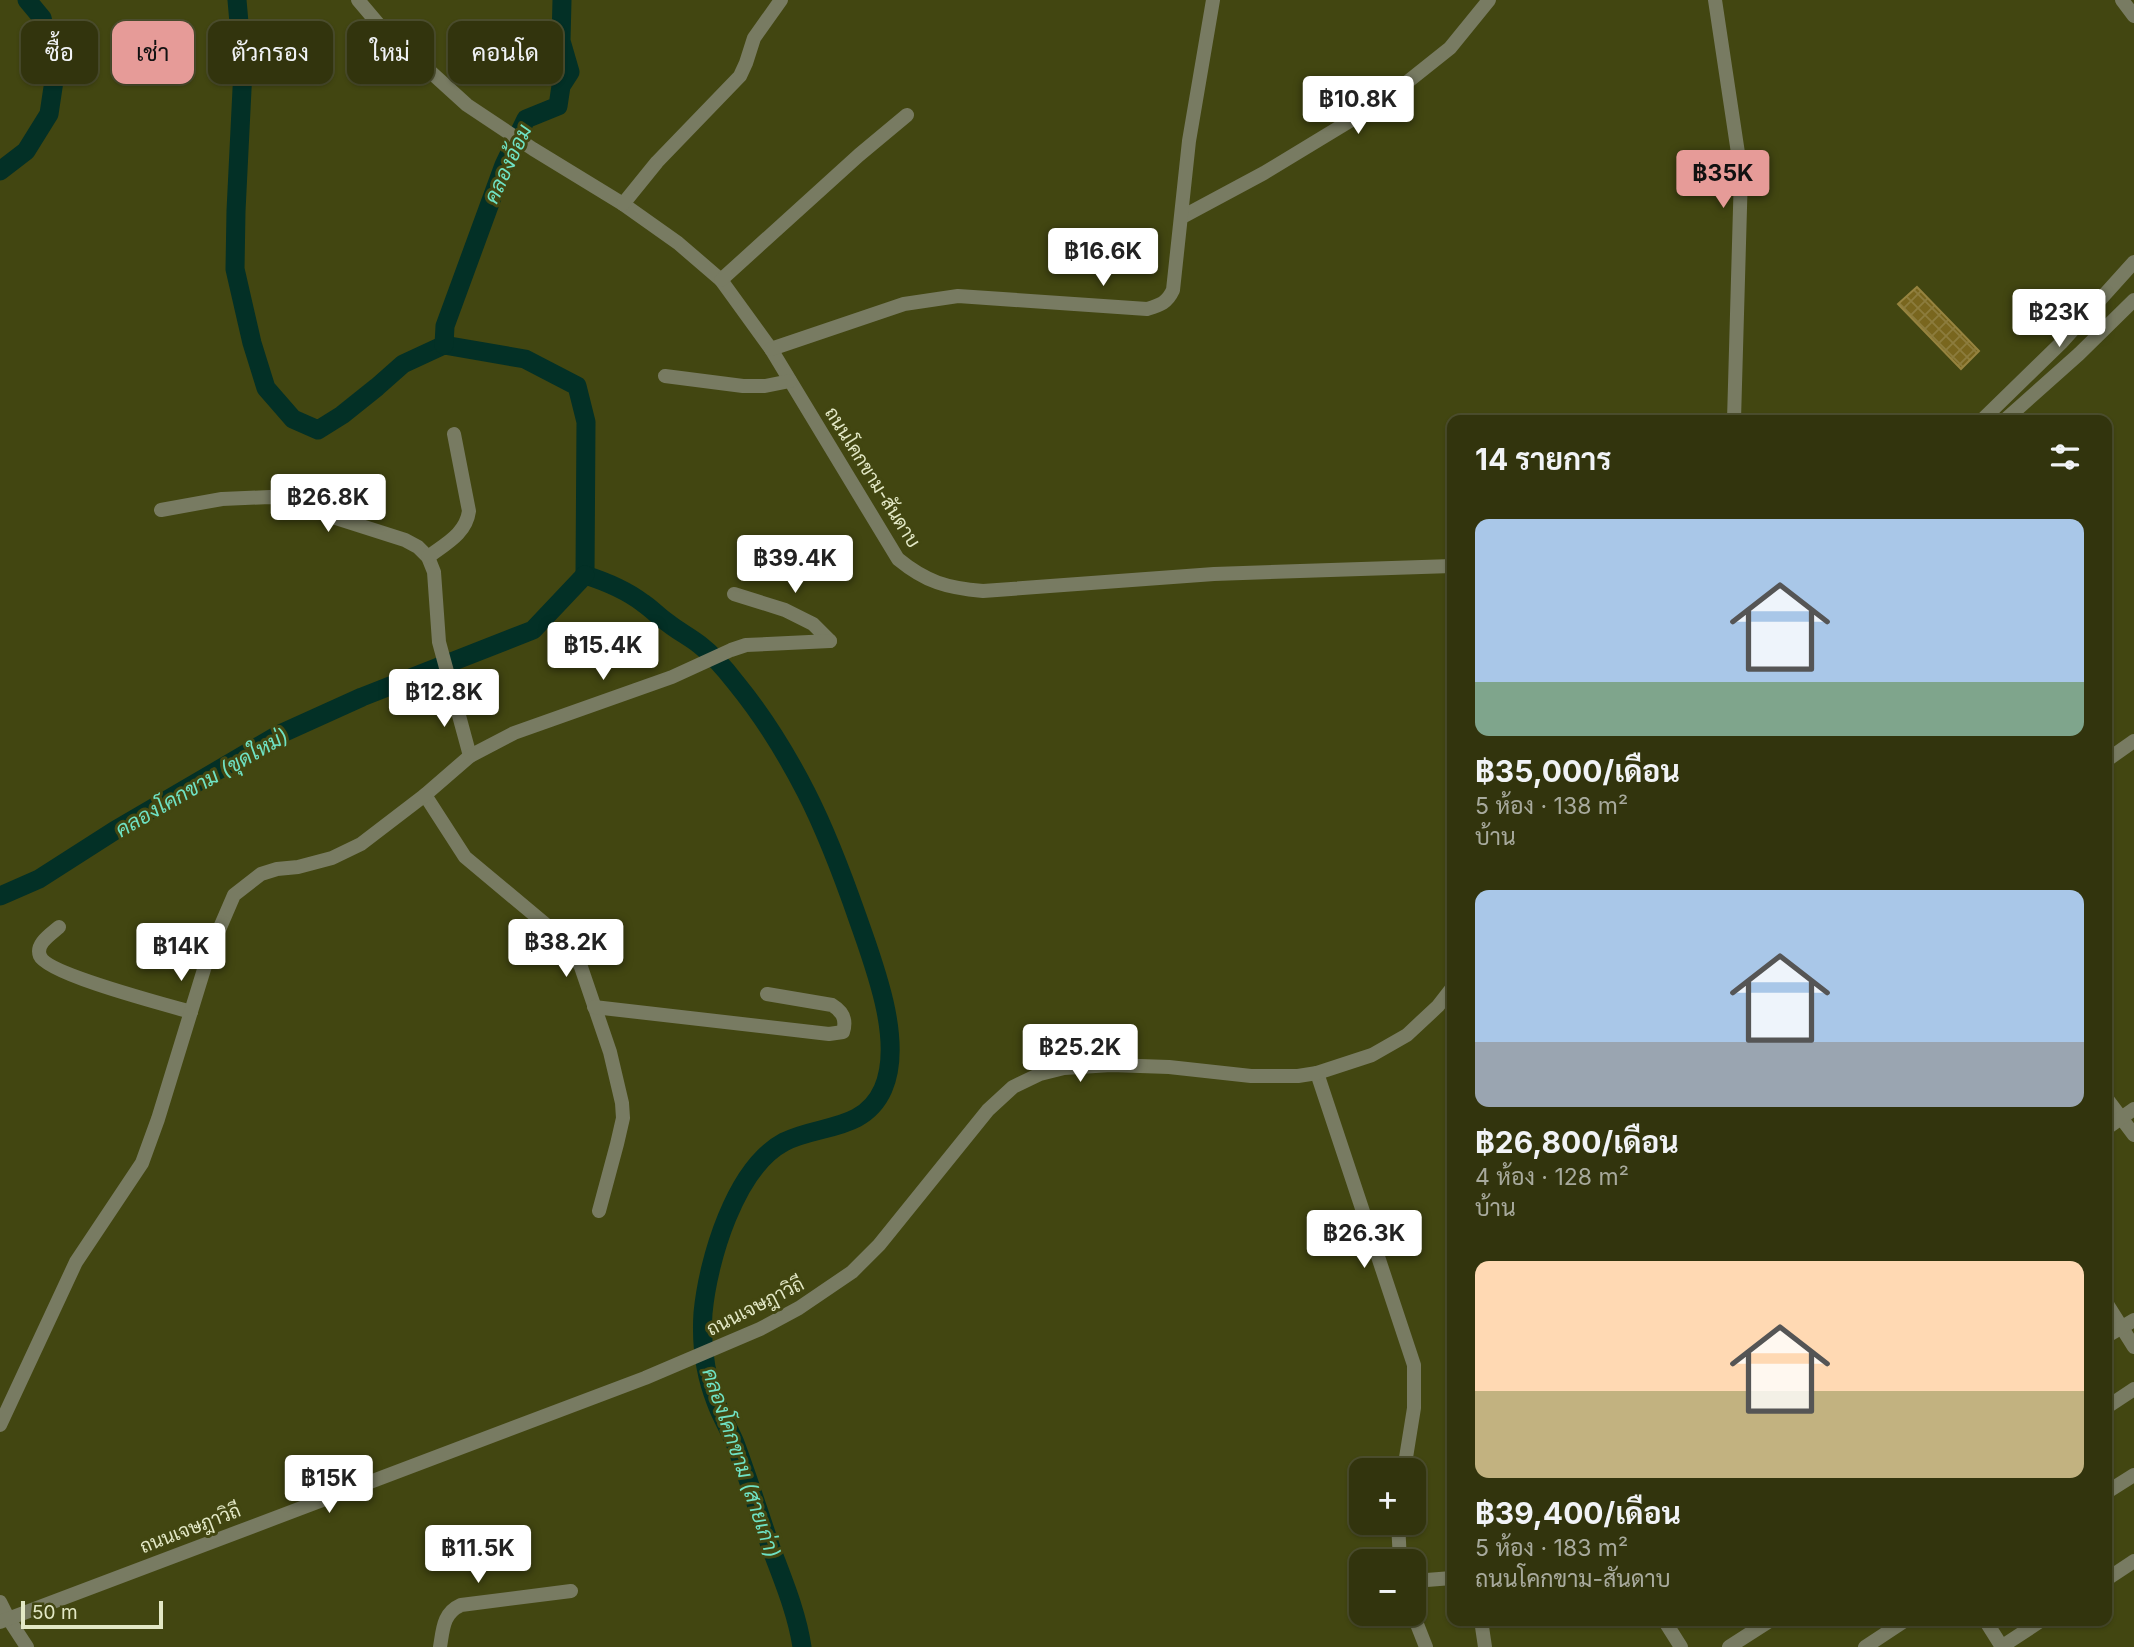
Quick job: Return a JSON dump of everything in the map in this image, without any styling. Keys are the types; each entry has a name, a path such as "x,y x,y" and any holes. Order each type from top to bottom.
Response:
{"street":[{"name":"ถนนโคกขาม-สันดาบ","path":"358,0 380,26 467,105 623,204 678,243 721,280 771,349 898,559 924,578 958,589 983,591 1214,574 1447,566"},
{"path":"623,204 657,162 740,76 754,38 781,0"},
{"path":"771,349 904,304 946,297 1147,309 1169,299 1173,290 1189,141 1213,0"},
{"path":"1182,217 1264,173 1386,99 1450,48 1489,0"},
{"path":"1715,0 1741,173 1734,415"},
{"path":"2122,0 2134,16"},
{"path":"721,280 907,115"},
{"path":"1987,415 2061,343 2134,262"},
{"path":"2011,415 2134,300"},
{"path":"665,376 743,386 765,386 790,381"},
{"path":"428,557 461,532 468,522 469,511 454,434"},
{"path":"160,510 222,499 270,497 405,540 418,547 428,557 434,572 439,642 470,757"},
{"path":"0,1425 76,1262 142,1163 209,953 234,895 261,874 332,858 361,844 470,757 514,733 672,677 746,645 831,641 813,624 785,610 734,594"},
{"path":"2112,756 2134,741"},
{"path":"425,795 465,857 556,933 581,967 610,1052 622,1103 623,1118 598,1211"},
{"path":"59,927 40,944 38,953 41,960 50,966 89,982 191,1012"},
{"path":"594,1007 829,1034 842,1031 845,1025 839,1009 832,1005 767,994"},
{"name":"ถนนเจษฎาวิถี","path":"4,1620 645,1378 760,1329 824,1292 852,1272 893,1229 988,1110 1013,1087 1040,1074 1064,1068 1111,1065 1251,1076 1298,1076 1317,1073 1372,1055 1407,1035 1447,995"},
{"path":"1317,1073 1414,1365 1415,1408 1406,1458"},
{"path":"2112,1106 2134,1135"},
{"path":"2112,1124 2134,1109"},
{"path":"2112,1309 2128,1323 2134,1346"},
{"path":"2112,1333 2128,1323"},
{"path":"2112,1404 2134,1389"},
{"path":"2112,1489 2134,1475"},
{"path":"2112,1576 2134,1561"},
{"path":"1426,1580 1447,1578"},
{"path":"440,1647 445,1618 453,1608 571,1591"},
{"path":"0,1602 4,1620 27,1647"},
{"path":"1418,1626 1426,1647"},
{"path":"1482,1626 1485,1647"},
{"path":"1668,1626 1681,1647"},
{"path":"1729,1647 1761,1626"},
{"path":"1865,1647 1897,1626"},
{"path":"1989,1626 2002,1647 2033,1626"}],"building":[{"path":"1917,287 1979,351 1961,369 1898,304"}],"waterway":[{"name":"คลองโคกขาม (สายเก่า)","path":"0,171 26,151 49,114 55,74 42,18 27,0"},
{"name":"คลองโคกขาม (สายเก่า)","path":"237,0 243,69 235,269 252,343 266,388 293,419 318,430 342,415 403,364 444,345 525,359 577,386 586,422 585,575"},
{"name":"คลองอ้อม","path":"444,345 445,326 504,165 526,119 558,106 561,86 570,72 561,41 562,0"},
{"name":"คลองโคกขาม (สายเก่า)","path":"585,575 629,594 700,645 724,668 756,709 791,764 821,823 872,958 889,1026 889,1070 875,1103 853,1120 784,1142 751,1172 727,1217 718,1242 703,1313 705,1358 712,1391 735,1443 785,1584 802,1647"},
{"name":"คลองโคกขาม (ขุดใหม่)","path":"0,896 39,879 114,831 278,735 362,697 533,630 585,575"}]}
